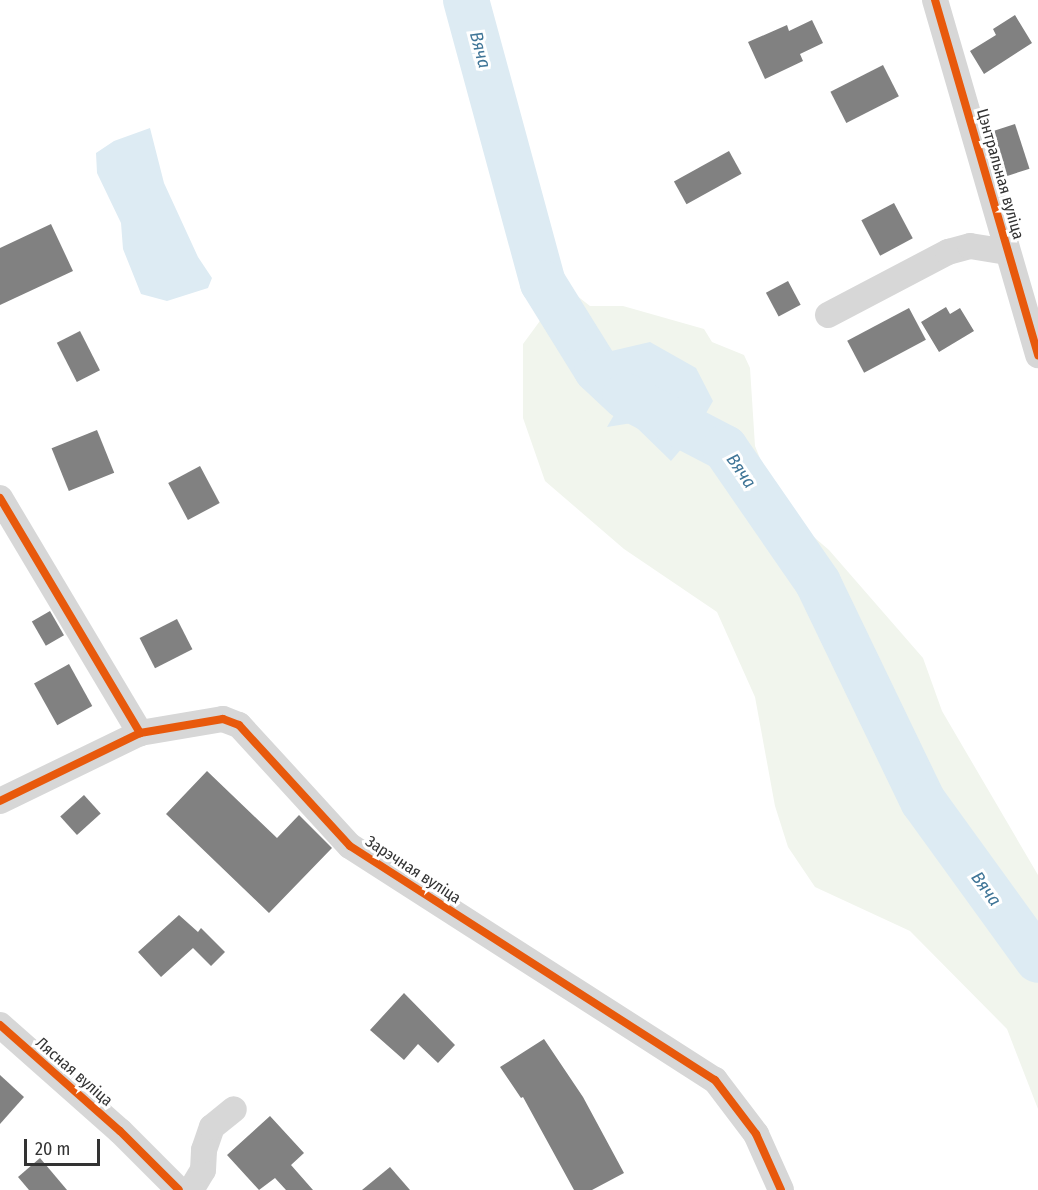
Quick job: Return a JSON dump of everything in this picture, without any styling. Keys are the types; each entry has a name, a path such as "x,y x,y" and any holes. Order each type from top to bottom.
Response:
{"street":[{"name":"Цэнтральная вуліца","path":"935,0 1038,355"},
{"path":"828,315 948,252 970,246 1007,252"},
{"path":"0,498 140,733"},
{"name":"Зарэчная вуліца","path":"0,801 140,733 223,719 239,725 350,846 715,1080 750,1124 781,1190"},
{"name":"Лясная вуліца","path":"0,1025 120,1131 179,1190"},
{"path":"191,1190 203,1170 204,1150 213,1126 234,1109"}],"shaded area":[{"path":"150,128 164,183 198,257 212,278 208,288 167,301 141,294 123,249 121,223 97,173 96,153 114,141"},
{"path":"566,295 576,295 590,306 623,306 704,329 712,342 744,355 750,368 755,446 780,508 829,550 923,658 942,711 1038,875 1038,1109 1007,1029 910,931 815,887 788,847 775,806 755,697 717,612 624,549 545,481 523,418 523,344 545,314"},
{"path":"650,342 696,368 713,401 694,434 671,461 632,423 607,427 625,396 597,370 607,352"}],"building":[{"path":"1015,15 1032,43 984,74 970,51 996,35 993,29"},
{"path":"812,20 823,43 800,54 803,61 765,79 748,42 787,25 789,31"},
{"path":"883,65 899,96 846,123 830,92"},
{"path":"1015,124 1030,169 1005,177 990,132"},
{"path":"729,151 742,174 687,204 674,182"},
{"path":"894,203 913,238 880,256 861,220"},
{"path":"51,224 73,271 0,305 0,248"},
{"path":"788,281 801,305 779,317 766,293"},
{"path":"946,307 950,314 960,308 974,331 939,352 921,322"},
{"path":"909,308 926,340 864,373 847,341"},
{"path":"80,331 100,370 77,382 57,343"},
{"path":"97,430 114,473 69,491 52,448"},
{"path":"200,466 220,503 188,520 168,483"},
{"path":"50,611 64,635 46,646 32,622"},
{"path":"177,619 192,649 155,668 140,638"},
{"path":"69,664 92,706 57,725 34,683"},
{"path":"207,771 277,838 299,815 332,848 269,913 166,814"},
{"path":"84,795 101,814 77,835 60,816"},
{"path":"179,915 198,932 201,928 225,952 211,966 193,948 161,977 138,952"},
{"path":"404,993 455,1045 438,1063 418,1044 404,1060 370,1030"},
{"path":"544,1039 583,1097 624,1173 592,1190 574,1190 523,1097 521,1098 500,1067"},
{"path":"0,1075 24,1097 0,1124"},
{"path":"270,1116 304,1153 291,1165 313,1190 286,1190 275,1178 259,1190 227,1155"},
{"path":"40,1158 67,1190 29,1190 18,1177"},
{"path":"390,1167 410,1190 362,1190"}],"waterway":[{"name":"Вяча","path":"466,0 543,283 597,370 625,396 725,448 818,583 923,801 1038,960"}],"cycle path":[{"path":"935,0 1038,355"},
{"path":"0,498 140,733"},
{"path":"0,801 140,733 223,719 239,725 350,846 715,1080 756,1134 781,1190"},
{"path":"0,1025 120,1131 179,1190"}]}
